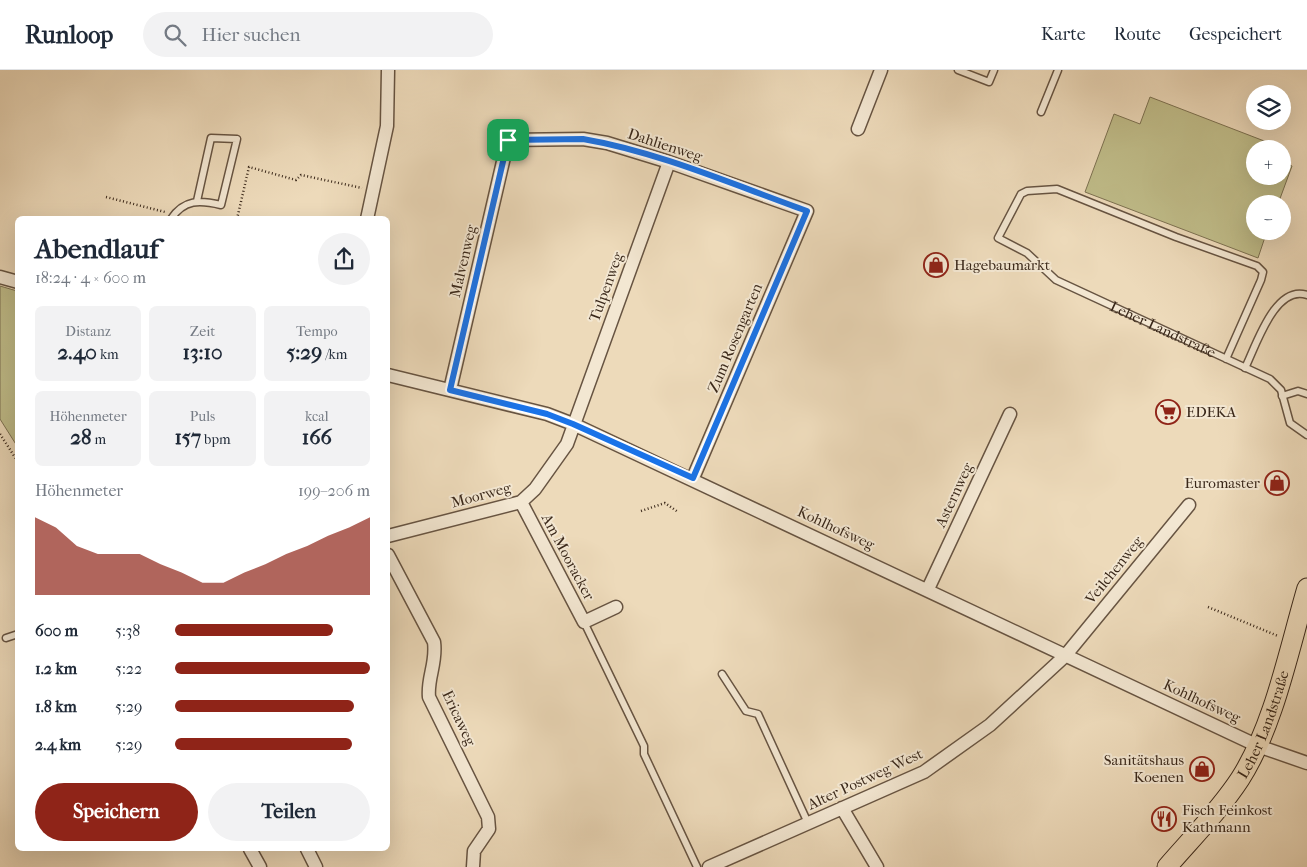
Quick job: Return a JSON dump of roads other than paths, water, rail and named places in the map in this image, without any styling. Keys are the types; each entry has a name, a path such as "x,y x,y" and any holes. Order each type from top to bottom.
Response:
{"main road":[{"name":"Leher Landstraße","path":"1167,867 1215,812 1240,778 1258,746 1270,714 1307,588"}],"street":[{"path":"368,216 387,126 388,70"},
{"path":"858,129 881,70"},
{"name":"Dahlienweg","path":"508,140 583,139 607,143 669,162 807,211"},
{"name":"Malvenweg","path":"450,390 508,140"},
{"name":"Tulpenweg","path":"573,424 669,162"},
{"name":"Zum Rosengarten","path":"693,478 807,211"},
{"path":"0,277 15,281"},
{"name":"Kohlhofsweg","path":"390,375 547,414 573,424 693,478 1258,746 1307,763"},
{"name":"Asternweg","path":"928,590 1010,414"},
{"name":"Moorweg","path":"390,535 521,502 535,489 567,444 573,424"},
{"name":"Am Mooracker","path":"521,502 584,622 616,607"},
{"name":"Veilchenweg","path":"1065,656 1189,505"},
{"name":"Ericaweg","path":"390,559 434,642 436,656 428,687 429,698 488,817 489,829 474,851 473,867"},
{"name":"Alter Postweg West","path":"709,867 924,772 990,725 1065,656"},
{"path":"842,808 877,867"},
{"path":"251,851 260,867"},
{"path":"308,851 316,867"}],"lane":[{"path":"958,70 989,82 994,70"},
{"path":"1041,112 1058,70"},
{"path":"173,216 184,205 197,202 221,205 237,139 211,138 197,202"},
{"name":"Leher Landstraße","path":"1226,359 1262,280 1262,272 1257,266 1168,234 1057,189 1027,191 1021,194 998,238 1027,253 1056,280 1226,359 1270,379 1281,390 1290,424 1307,435"},
{"path":"1246,368 1276,306 1288,296 1301,293 1307,294"},
{"path":"1282,396 1298,391 1307,394"},
{"path":"584,622 644,746 644,754 697,867"},
{"path":"6,638 15,635"},
{"path":"722,674 746,711 758,714 808,823"}],"place":[{"name":"Hagebaumarkt","path":"936,265"},
{"name":"EDEKA","path":"1168,412"},
{"name":"Euromaster","path":"1277,483"},
{"name":"Sanitätshaus Koenen","path":"1202,769"},
{"name":"Fisch Feinkost Kathmann","path":"1164,819"}]}
